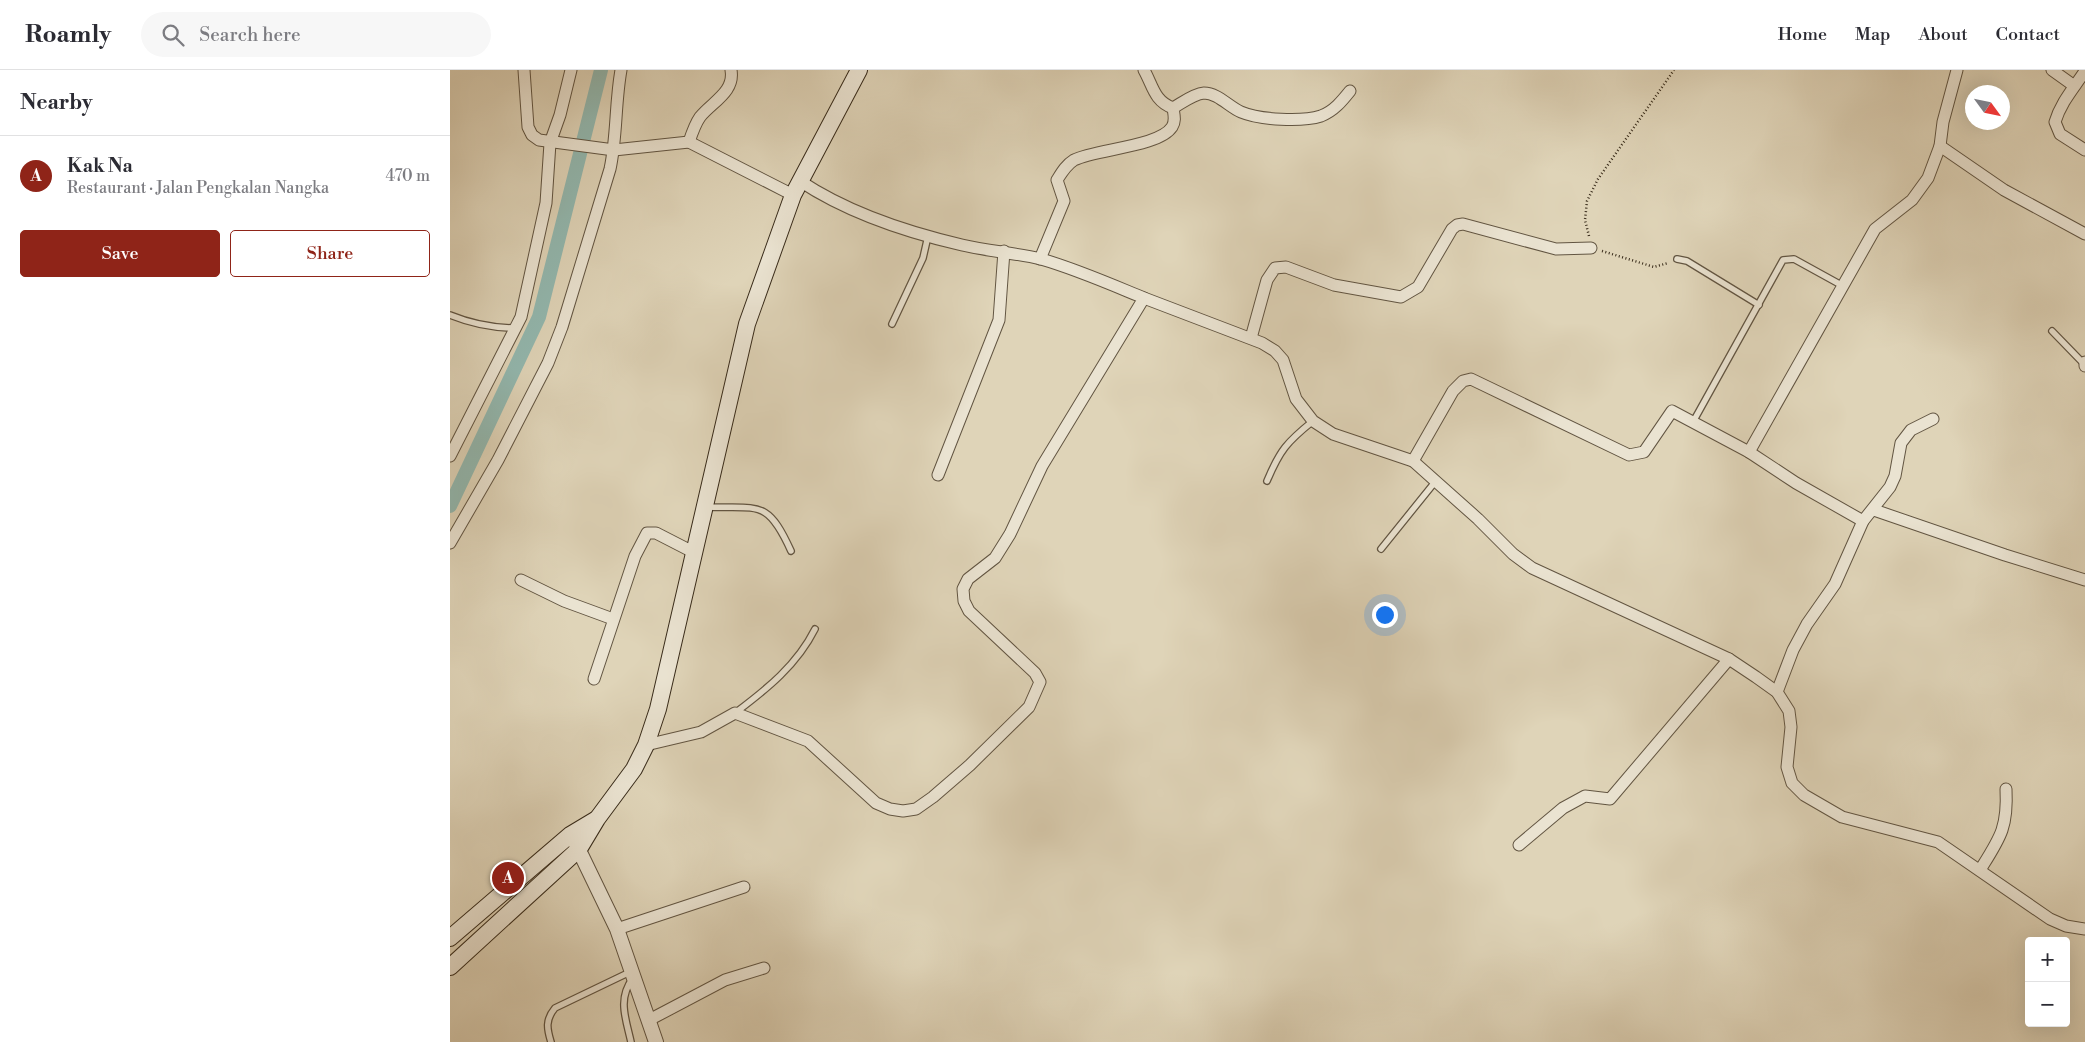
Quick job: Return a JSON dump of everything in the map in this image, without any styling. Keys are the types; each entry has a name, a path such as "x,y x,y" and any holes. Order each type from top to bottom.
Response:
{"main road":[{"path":"450,967 579,849 597,819 634,769 646,744 658,709 747,324 797,188 859,70"},
{"path":"450,938 570,835 597,819"}],"street":[{"path":"524,70 528,127 532,135 550,143 608,149 689,142 797,188 903,229 964,246 1004,251 1066,267 1251,338 1275,351 1283,360 1296,399 1312,420 1333,434 1413,462 1478,519 1513,554 1532,568 1729,659 1777,692 1789,711 1791,727 1787,767 1792,783 1804,795 1842,817 1938,842 2050,919 2066,926 2085,929"},
{"path":"450,456 521,317 546,203 550,143 560,116 571,70"},
{"path":"450,543 503,451 548,363 568,308 608,149 621,70"},
{"path":"689,142 701,116 726,92 730,85 731,70"},
{"path":"1040,259 1064,201 1057,180 1065,167 1076,160 1107,153 1162,136 1171,129 1175,121 1173,108 1156,97 1144,70"},
{"path":"1749,452 1875,229 1922,190 1940,146 1943,122 1957,70"},
{"path":"2052,70 2073,85"},
{"path":"2085,71 2073,85 2058,110 2055,122 2060,134 2085,150"},
{"path":"1173,108 1191,97 1203,93 1212,95 1240,112 1259,118 1320,116 1337,107 1350,91"},
{"path":"1940,146 2004,190 2084,230"},
{"path":"1251,338 1267,280 1275,268 1286,267 1334,285 1401,298 1418,287 1456,225 1463,224 1556,249 1591,248"},
{"path":"938,475 999,320 1004,251"},
{"path":"646,744 702,732 735,712 808,741 876,803 890,809 903,811 916,809 970,765 1029,707 1040,682 1035,672 969,611 964,601 963,589 968,580 995,558 1010,534 1057,440 1144,298"},
{"path":"1413,462 1453,391 1463,382 1471,379 1629,455 1644,452 1672,411 1749,452 1796,483 1863,521"},
{"path":"1777,692 1793,650 1807,624 1835,584 1863,521 1874,510 1890,487 1895,476 1901,443 1911,430 1933,419"},
{"path":"1874,510 2022,561 2085,580"},
{"path":"594,679 635,556 647,533 656,533 694,553"},
{"path":"522,580 564,601 613,619"},
{"path":"1518,845 1562,808 1585,796 1610,799 1729,659"},
{"path":"1980,870 2002,834 2007,814 2006,789"},
{"path":"570,835 579,849 617,929 656,1042"},
{"path":"617,929 744,888"},
{"path":"649,1020 725,980 764,968"}],"lane":[{"path":"892,324 923,258 928,236"},
{"path":"1677,259 1687,261 1759,305"},
{"path":"1694,422 1781,263 1787,259 1794,259 1843,286"},
{"path":"450,315 494,328 516,328"},
{"path":"2052,331 2085,364"},
{"path":"1267,481 1279,453 1291,438 1312,420"},
{"path":"1382,549 1435,482"},
{"path":"704,507 760,509 765,511 776,521 791,551"},
{"path":"735,712 785,672 806,648 816,629"},
{"path":"551,1042 547,1027 550,1014 555,1008 633,974"},
{"path":"632,1042 622,1006 626,988 633,974"}],"path":[{"path":"1674,70 1598,179 1587,201 1585,220 1591,248 1654,266 1677,259"}],"waterway":[{"path":"450,506 539,317 601,70"}],"place":[{"name":"Kak Na","path":"508,878"}]}
